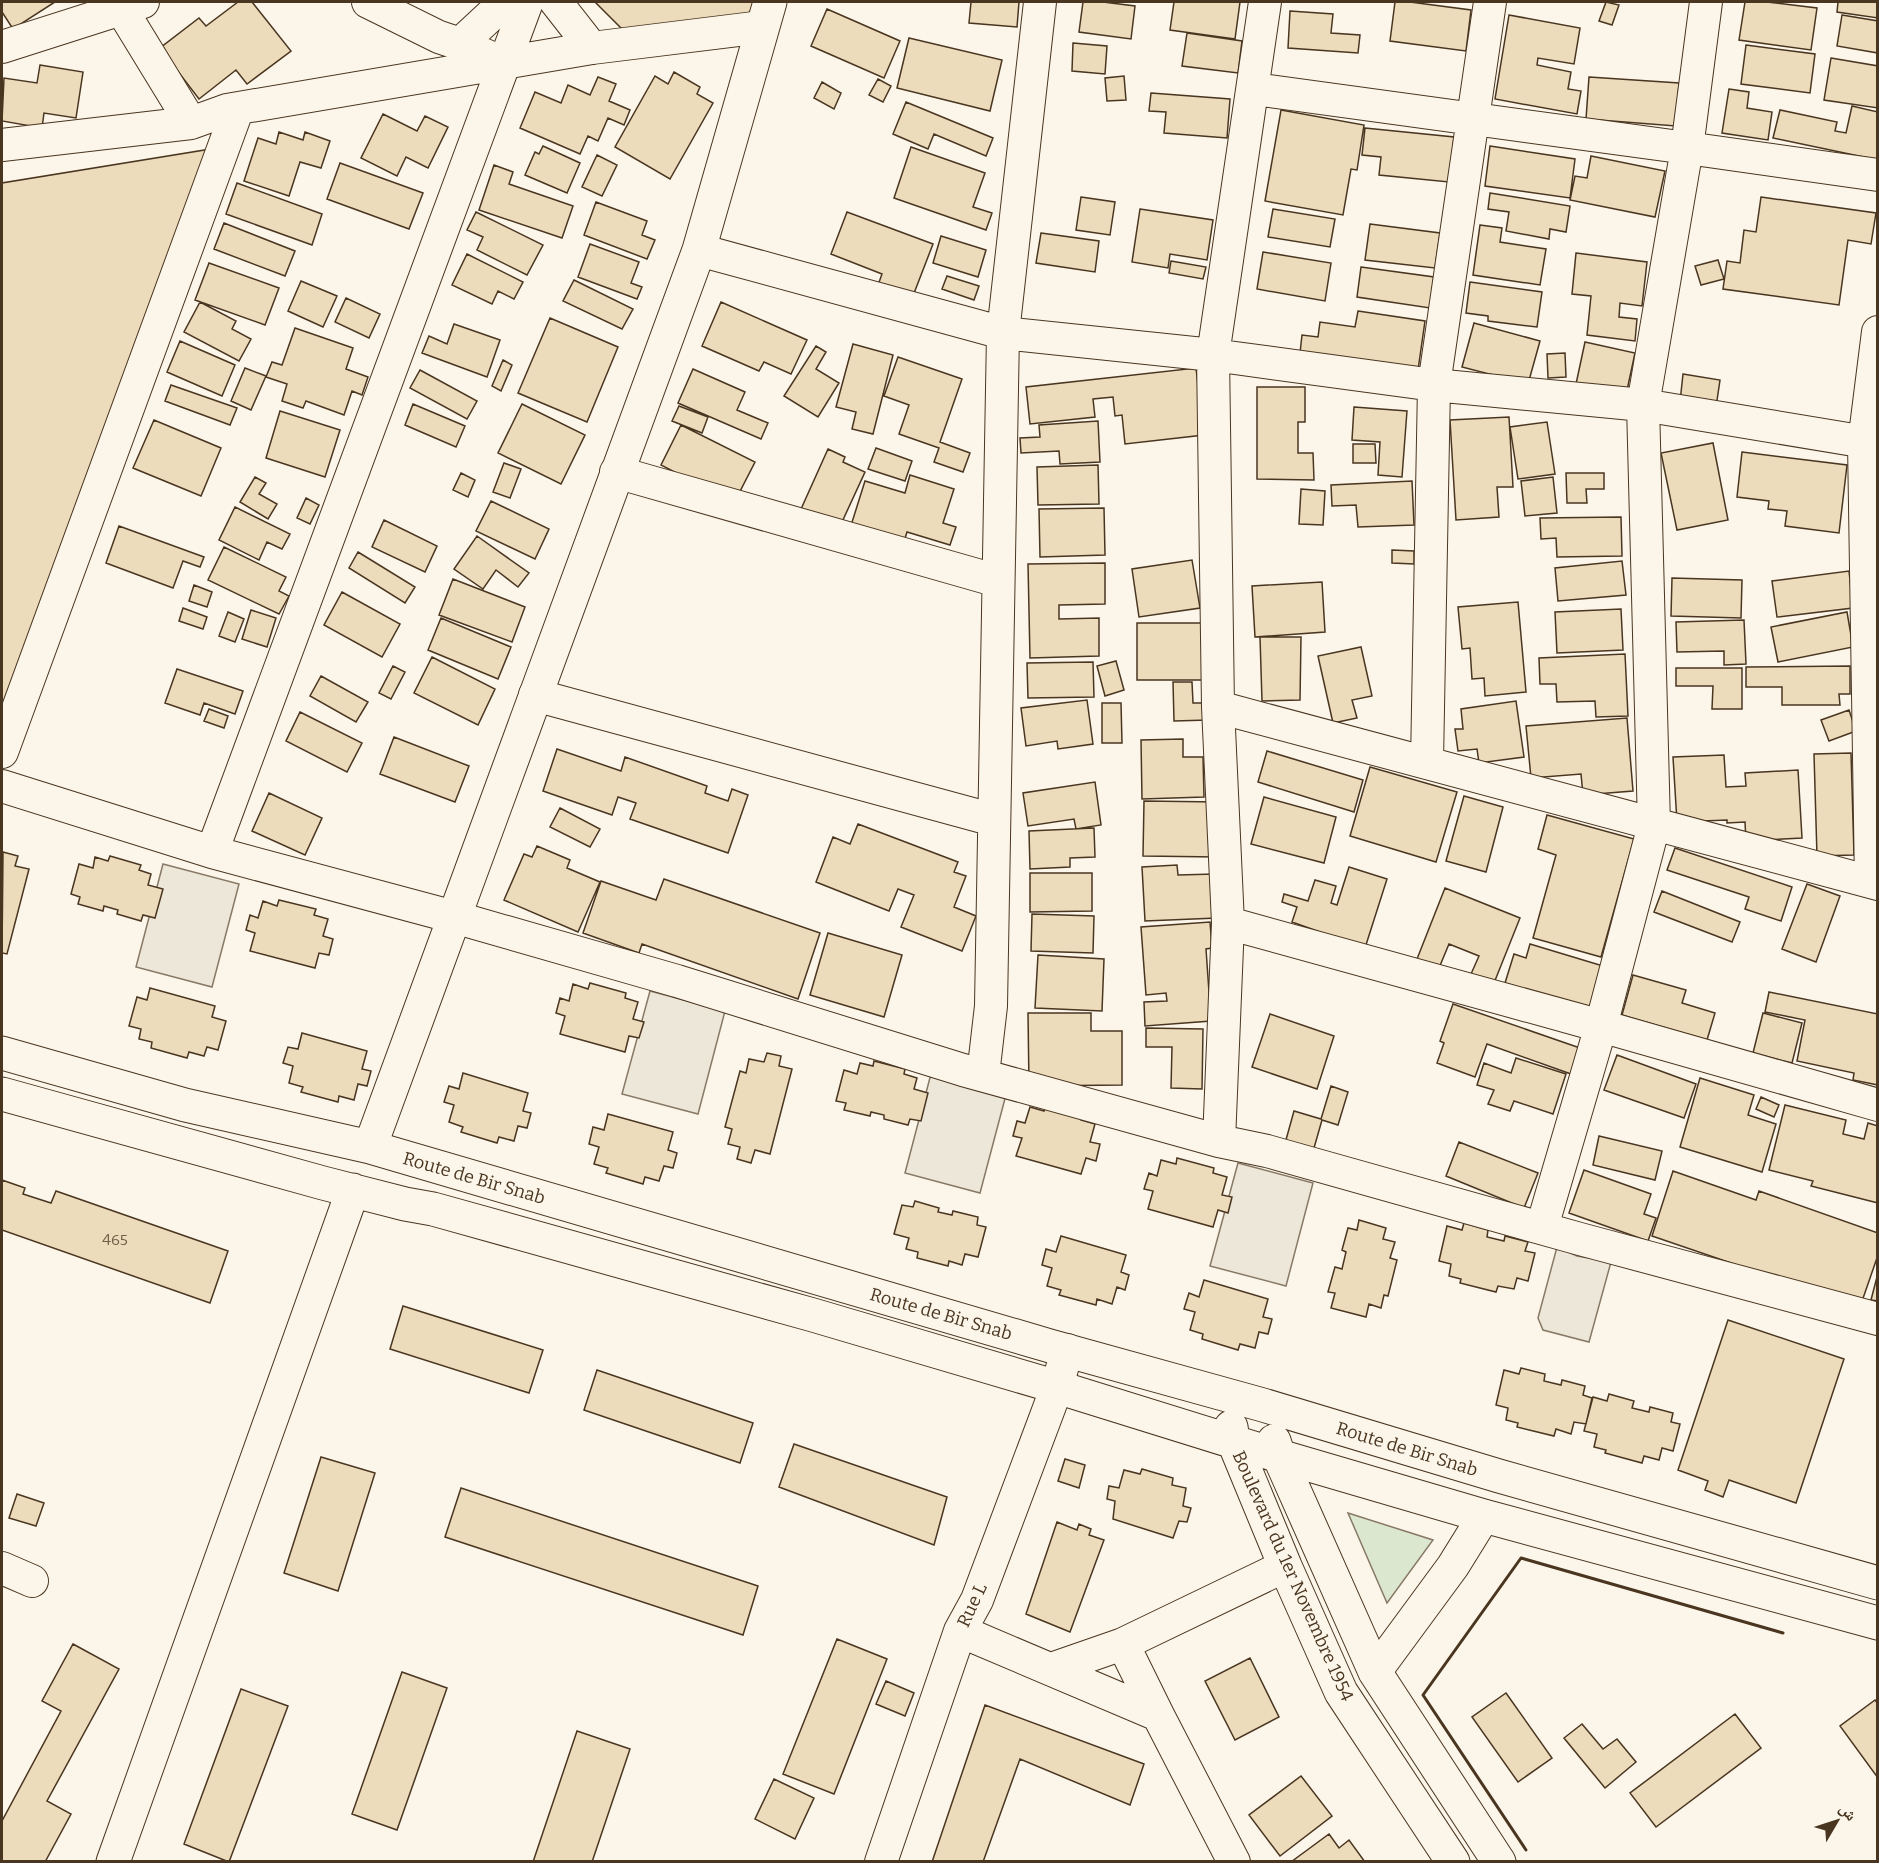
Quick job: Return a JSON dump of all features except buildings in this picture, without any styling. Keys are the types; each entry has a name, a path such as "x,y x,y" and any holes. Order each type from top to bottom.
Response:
{"main road":[{"path":"364,1146 454,917 699,250 766,14"},
{"name":"Route de Bir Snab","path":"2,1053 185,1105 364,1146 1263,1405 1498,1476 1878,1583"},
{"name":"Route de Bir Snab","path":"2,1095 350,1190 433,1209 813,1315 1484,1516 1646,1558 1878,1623"},
{"path":"330,1145 364,1146 387,1163 387,1175 383,1187 350,1190 320,1173 320,1163 330,1145"},
{"path":"113,1862 350,1190"},
{"name":"Boulevard du 1er Novembre 1954","path":"1225,1394 1233,1440 1285,1566 1341,1692 1449,1855"},
{"name":"Boulevard du 1er Novembre 1954","path":"1263,1405 1279,1456 1375,1672 1499,1862"},
{"path":"1484,1516 1498,1476"},
{"path":"1646,1558 1658,1521"},
{"path":"1449,1855 1477,1828"}],"street":[{"path":"368,2 439,37 503,63"},
{"path":"460,44 505,2"},
{"path":"212,852 527,2"},
{"path":"556,2 592,48"},
{"path":"983,1075 991,1006 1003,333 1040,2"},
{"path":"1219,1140 1228,923 1218,707 1213,356 1265,2"},
{"path":"1427,762 1434,385 1490,2"},
{"path":"1542,1227 1601,1026 1654,825 1643,405 1687,148 1706,2"},
{"path":"2,47 127,4 191,123"},
{"path":"2,145 191,123 227,110 592,48 766,14"},
{"path":"1254,89 1878,176"},
{"path":"2,752 238,108"},
{"path":"699,250 1003,333 1213,356 1434,385 1643,405 1871,443"},
{"path":"1218,707 1874,883 1871,443 1878,332"},
{"path":"616,472 998,581"},
{"path":"535,695 994,820"},
{"path":"2,786 212,852 454,917 677,981 983,1075 1878,1319"},
{"path":"1228,923 1878,1105"},
{"name":"Rue L","path":"881,1862 960,1631 977,1600 1057,1387 1067,1350"},
{"path":"1375,1672 1453,1566 1484,1516"},
{"path":"1051,1669 1123,1644 1285,1566"},
{"path":"2,1568 32,1581"},
{"path":"960,1631 1158,1715"},
{"path":"1123,1644 1234,1862"}],"green space":[{"path":"1348,1513 1433,1540 1387,1603"}],"shaded area":[{"path":"163,864 239,884 212,987 136,967"},
{"path":"650,991 725,1011 698,1114 622,1094"},
{"path":"932,1070 1007,1091 980,1193 905,1173"},
{"path":"1238,1163 1313,1183 1286,1286 1210,1266"},
{"path":"1557,1247 1577,1256 1611,1262 1589,1342 1543,1330 1538,1318"}],"wall":[{"path":"1526,1850 1423,1695 1521,1558 1783,1633"}]}
